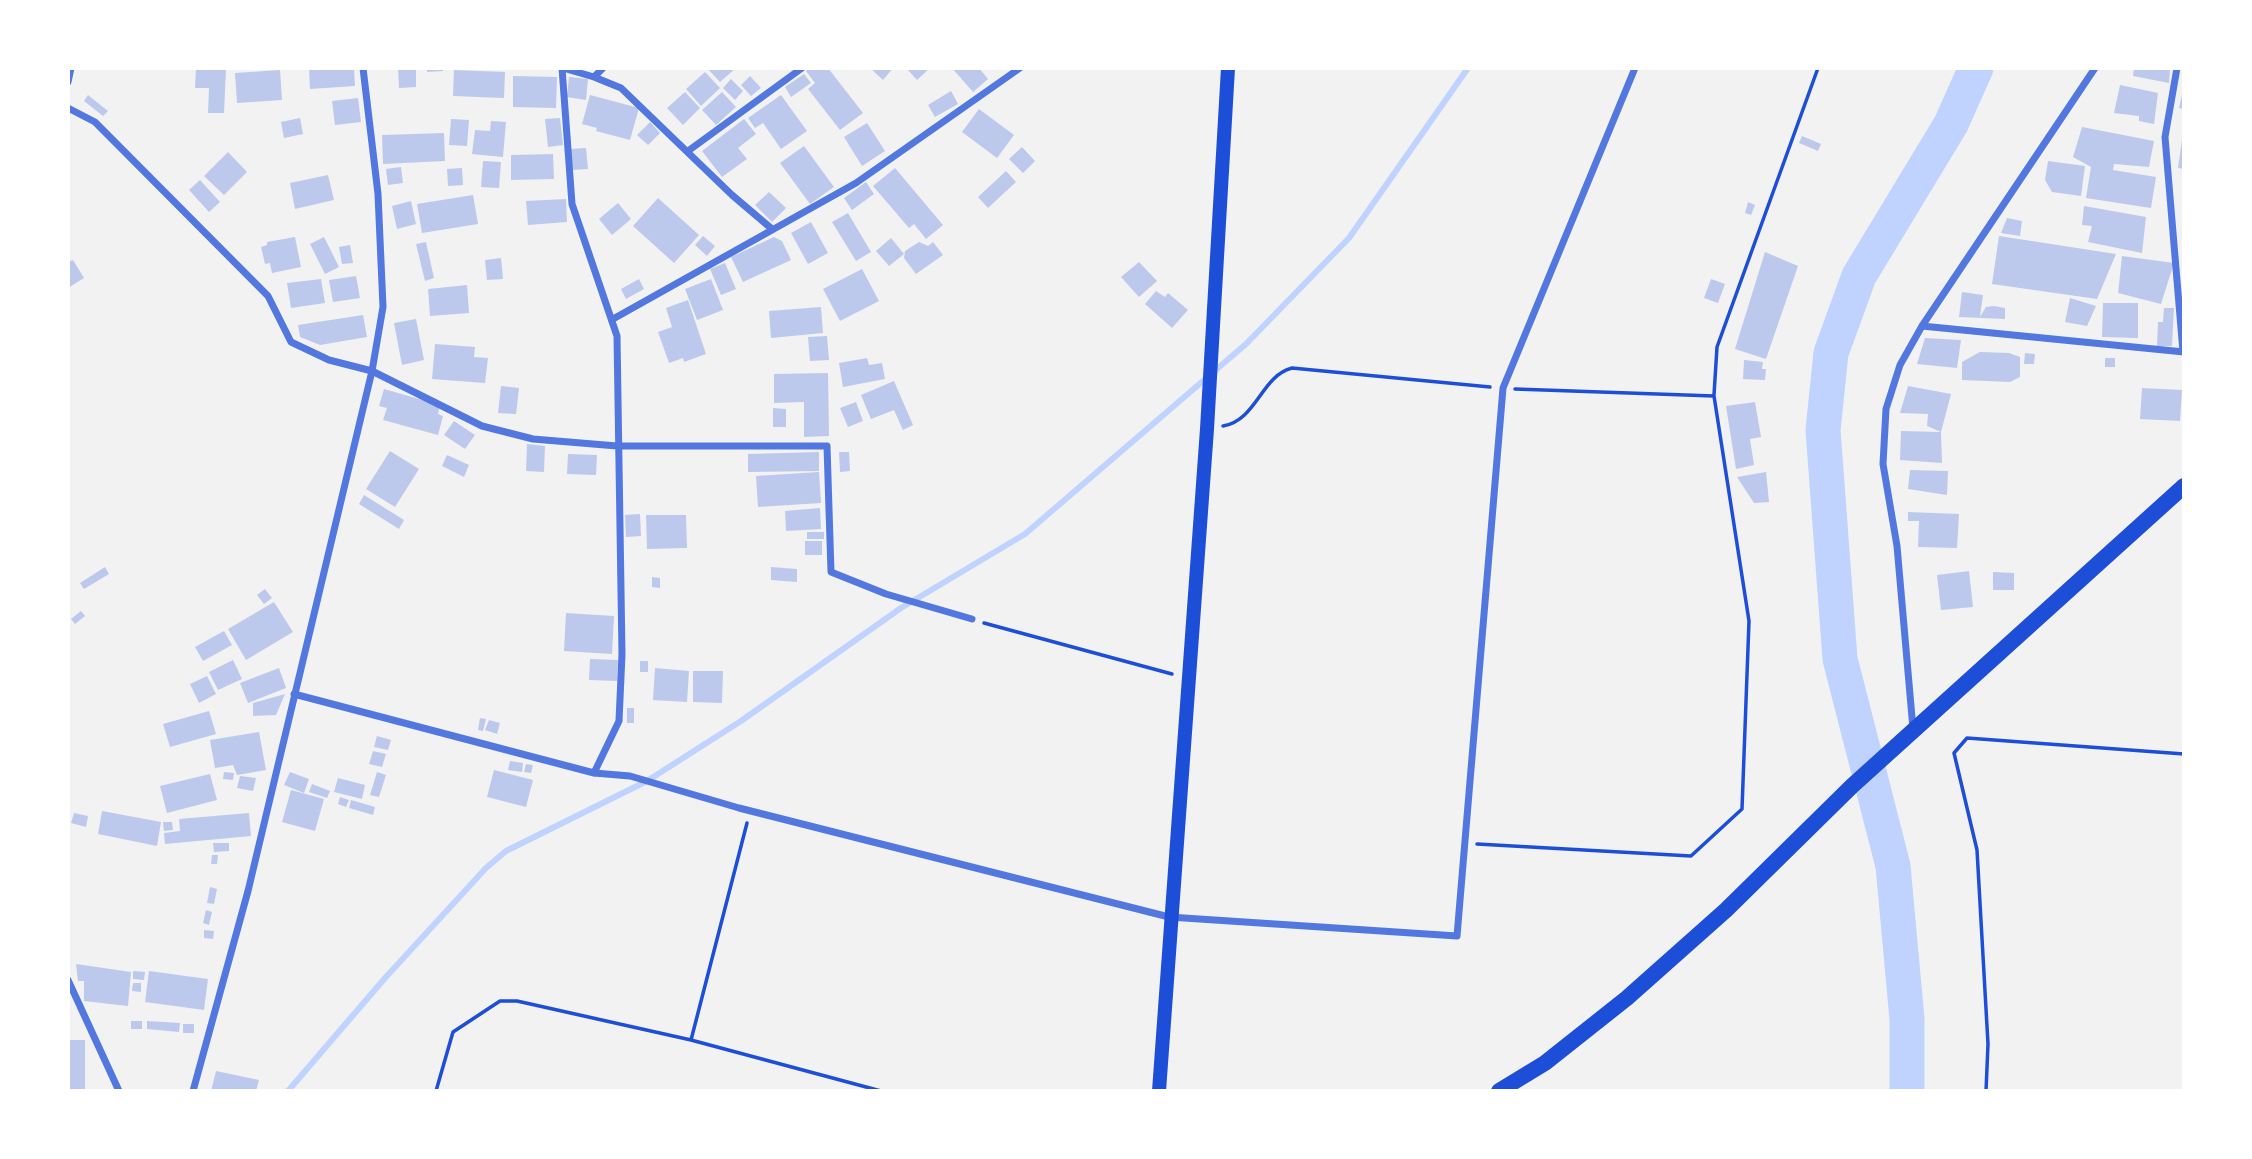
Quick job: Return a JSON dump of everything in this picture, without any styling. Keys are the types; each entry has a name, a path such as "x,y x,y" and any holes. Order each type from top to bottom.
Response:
{"highway":[{"path":"1499,1091 1545,1063 1627,998 1726,910 1852,786 2184,486"}],"main road":[{"path":"1158,1091 1208,423 1228,68"}],"street":[{"path":"68,82 71,68"},
{"path":"193,1091 248,891 372,371 383,307 378,194 363,68"},
{"path":"594,773 619,720 622,654 617,336 572,204 562,68 594,77 621,89 772,229"},
{"path":"594,77 603,68"},
{"path":"688,152 802,68"},
{"path":"613,319 856,183 1020,68"},
{"path":"294,694 525,752 594,773 631,776 739,808 1169,917 1457,936 1503,388 1635,68"},
{"path":"1911,732 1897,546 1883,464 1886,409 1900,365 1922,326 2095,68"},
{"path":"1922,326 2183,352 2165,137 2177,68"},
{"path":"68,108 95,122 268,296 291,342 329,360 372,371 482,426 533,439 617,446 827,446 831,572 886,594 972,619"},
{"path":"68,980 119,1091"}],"path":[{"path":"1464,844 1691,856 1742,810 1749,621 1714,396 1717,347 1818,68"},
{"path":"1208,423 1233,424 1250,412 1280,371 1292,368 1503,388 1714,396"},
{"path":"972,619 1188,678"},
{"path":"1986,1091 1988,1044 1978,850 1954,753 1967,738 2184,754"},
{"path":"691,1040 750,810"},
{"path":"436,1091 453,1032 500,1001 517,1001 691,1040 881,1091"}],"building":[{"path":"196,68 226,69 224,113 208,113 209,88 195,88"},
{"path":"309,68 354,68 355,86 310,89"},
{"path":"398,68 416,68 416,87 399,88"},
{"path":"427,68 443,68 443,71 427,72"},
{"path":"707,68 736,68 720,82"},
{"path":"810,68 828,68 863,113 840,130 808,89 815,83 806,71"},
{"path":"870,68 893,68 883,80"},
{"path":"906,68 930,68 917,80"},
{"path":"952,68 979,68 988,79 973,92"},
{"path":"2134,68 2170,68 2169,83 2133,76"},
{"path":"280,70 282,100 237,103 235,73"},
{"path":"454,70 505,72 504,98 453,96"},
{"path":"705,72 720,88 701,106 686,89"},
{"path":"804,74 811,83 791,97 785,87"},
{"path":"513,76 557,77 556,108 513,107"},
{"path":"750,76 761,88 751,96 741,85"},
{"path":"569,77 588,79 586,100 567,97"},
{"path":"731,79 743,91 735,100 723,88"},
{"path":"2120,85 2158,93 2154,124 2139,121 2139,116 2114,113"},
{"path":"951,91 958,104 935,117 928,105"},
{"path":"2184,91 2184,109 2179,108"},
{"path":"685,92 700,108 683,125 667,108"},
{"path":"722,92 736,107 716,125 702,110"},
{"path":"88,95 108,111 103,116 84,101"},
{"path":"590,95 639,108 630,140 596,131 597,128 582,124"},
{"path":"781,95 807,131 781,149 763,123 755,128 748,118"},
{"path":"358,98 361,122 335,125 332,101"},
{"path":"979,109 1014,135 997,158 962,132"},
{"path":"300,118 303,134 284,138 281,122"},
{"path":"560,118 563,145 548,147 545,119"},
{"path":"451,119 469,120 467,146 449,145"},
{"path":"744,119 756,134 738,148 747,159 722,177 702,151"},
{"path":"491,121 506,122 503,157 472,154 475,130 490,131"},
{"path":"650,122 660,133 648,145 637,135"},
{"path":"867,123 885,151 862,166 844,137"},
{"path":"2082,127 2154,141 2149,167 2114,164 2113,170 2156,177 2151,208 2086,198 2091,167 2073,157"},
{"path":"444,133 445,161 383,164 382,135"},
{"path":"1802,136 1821,144 1818,151 1799,143"},
{"path":"2184,140 2184,169 2178,168"},
{"path":"804,146 834,187 810,204 780,163"},
{"path":"1022,147 1035,161 1023,173 1009,159"},
{"path":"586,148 588,169 572,170 570,149"},
{"path":"228,152 247,172 224,195 204,176"},
{"path":"553,154 554,179 511,180 511,155"},
{"path":"483,161 501,162 499,188 481,187"},
{"path":"2048,161 2085,166 2081,196 2052,192 2045,180"},
{"path":"401,167 403,183 388,185 386,169"},
{"path":"462,168 463,185 448,186 447,169"},
{"path":"895,168 943,225 926,239 914,224 909,228 873,186"},
{"path":"1006,171 1016,182 988,208 978,197"},
{"path":"328,175 334,200 295,209 290,183"},
{"path":"200,180 220,202 209,212 189,190"},
{"path":"866,182 874,194 852,210 844,198"},
{"path":"769,192 786,208 772,222 755,205"},
{"path":"473,195 478,224 422,233 417,204"},
{"path":"658,198 699,235 674,263 633,226"},
{"path":"566,199 567,222 528,225 526,201"},
{"path":"411,201 416,224 397,229 392,206"},
{"path":"1748,202 1755,205 1751,215 1745,213"},
{"path":"618,203 631,219 612,235 599,219"},
{"path":"2084,206 2146,217 2142,253 2088,242 2092,226 2082,225"},
{"path":"848,213 871,252 856,261 832,222"},
{"path":"2007,218 2022,221 2020,236 2001,233"},
{"path":"811,222 828,253 808,264 791,233"},
{"path":"703,236 715,246 707,256 695,245"},
{"path":"1999,236 2116,254 2097,299 1992,284"},
{"path":"295,237 301,267 272,273 270,263 265,264 261,247 267,245 267,242"},
{"path":"324,237 339,267 325,274 310,244"},
{"path":"774,237 782,241 791,260 743,282 731,257"},
{"path":"891,238 904,254 889,266 876,251"},
{"path":"426,242 434,278 425,281 416,244"},
{"path":"919,242 928,246 933,242 943,255 916,274 904,258 905,251"},
{"path":"350,245 353,263 342,264 339,247"},
{"path":"1765,252 1798,266 1766,359 1735,349"},
{"path":"2122,256 2174,263 2161,304 2118,293"},
{"path":"501,258 503,279 487,280 485,260"},
{"path":"73,260 84,278 68,288 68,262"},
{"path":"1139,262 1157,281 1139,297 1121,277"},
{"path":"725,263 736,289 721,295 710,269"},
{"path":"862,269 879,301 840,321 823,289"},
{"path":"356,276 360,298 333,302 329,280"},
{"path":"321,279 325,303 291,308 287,283"},
{"path":"639,279 644,289 626,299 621,289"},
{"path":"711,279 723,310 697,320 685,289"},
{"path":"1711,279 1725,284 1718,303 1704,298"},
{"path":"467,285 469,313 430,316 428,289"},
{"path":"1156,291 1165,297 1168,293 1188,310 1172,328 1145,304"},
{"path":"1962,292 1983,295 1980,317 1986,307 1994,306 2005,308 2005,319 1959,317"},
{"path":"2070,298 2096,306 2087,326 2065,322"},
{"path":"688,300 706,354 684,362 683,358 669,363 658,332 672,327 666,308"},
{"path":"2103,303 2138,303 2138,338 2102,337"},
{"path":"821,307 823,333 771,338 769,311"},
{"path":"2164,308 2174,308 2172,346 2157,346 2158,322 2163,322"},
{"path":"363,315 367,337 320,345 300,337 298,325"},
{"path":"416,319 424,360 402,365 394,323"},
{"path":"827,336 829,360 810,361 808,337"},
{"path":"1925,338 1961,340 1957,368 1917,364"},
{"path":"435,344 475,347 474,357 488,358 485,383 432,379"},
{"path":"1980,352 2009,353 2020,357 2020,377 2010,382 1962,380 1962,362"},
{"path":"2025,353 2035,354 2034,364 2024,364"},
{"path":"867,358 869,365 882,363 885,379 843,387 839,363"},
{"path":"2105,358 2115,358 2115,367 2105,367"},
{"path":"1744,360 1763,362 1762,369 1766,369 1765,380 1743,379"},
{"path":"828,373 829,436 804,437 804,402 774,403 774,374"},
{"path":"894,381 913,425 903,430 894,410 871,419 861,395"},
{"path":"501,386 519,388 516,414 498,413"},
{"path":"1908,386 1951,394 1941,432 1927,426 1928,414 1900,413"},
{"path":"2142,388 2182,390 2180,421 2140,419"},
{"path":"384,389 440,405 438,414 443,416 438,435 383,420 387,408 379,406"},
{"path":"856,402 863,421 848,427 840,408"},
{"path":"1755,402 1761,437 1750,439 1754,465 1736,469 1726,406"},
{"path":"773,408 786,409 786,427 773,427"},
{"path":"454,421 475,435 465,449 444,435"},
{"path":"1901,431 1941,432 1942,463 1900,460"},
{"path":"527,444 545,446 544,472 526,471"},
{"path":"390,451 419,469 395,507 366,489"},
{"path":"819,452 819,471 748,472 748,454"},
{"path":"839,452 849,452 850,471 840,472"},
{"path":"568,454 597,455 596,475 567,474"},
{"path":"447,455 469,465 464,477 442,466"},
{"path":"1910,470 1948,471 1947,495 1908,489"},
{"path":"819,472 821,503 758,507 756,476"},
{"path":"1766,472 1769,502 1754,503 1737,477"},
{"path":"364,495 404,520 399,529 359,504"},
{"path":"820,508 821,529 786,531 785,511"},
{"path":"1908,512 1959,514 1957,548 1918,547 1919,521 1908,521"},
{"path":"640,514 641,536 626,537 625,515"},
{"path":"646,515 686,515 687,548 647,549"},
{"path":"807,532 824,532 824,539 807,539"},
{"path":"805,541 822,541 822,555 805,555"},
{"path":"105,567 109,574 84,589 80,583"},
{"path":"771,567 797,569 797,582 771,580"},
{"path":"1969,571 1973,607 1941,610 1937,575"},
{"path":"1993,572 2014,573 2014,590 1993,590"},
{"path":"652,577 660,578 660,588 652,587"},
{"path":"265,589 272,598 264,604 257,595"},
{"path":"274,602 293,632 246,660 228,629"},
{"path":"81,611 85,616 75,624 71,619"},
{"path":"566,613 614,616 612,654 564,651"},
{"path":"224,631 232,645 203,661 195,647"},
{"path":"590,659 618,660 617,681 589,680"},
{"path":"233,660 242,679 218,690 209,672"},
{"path":"640,661 648,661 648,672 640,672"},
{"path":"279,668 286,688 248,703 240,683"},
{"path":"655,668 689,671 687,702 653,700"},
{"path":"693,671 723,671 722,703 693,702"},
{"path":"207,676 216,694 199,703 190,684"},
{"path":"285,694 276,715 253,716 253,703"},
{"path":"627,708 634,708 634,723 627,723"},
{"path":"209,711 216,734 170,747 163,724"},
{"path":"480,718 486,719 483,731 478,730"},
{"path":"489,720 500,723 497,734 485,730"},
{"path":"259,732 266,770 237,775 233,765 215,768 210,740"},
{"path":"377,736 391,740 388,750 374,747"},
{"path":"373,751 386,754 382,767 369,764"},
{"path":"510,761 523,763 522,772 508,770"},
{"path":"526,764 533,765 531,773 524,772"},
{"path":"494,770 533,780 526,807 487,797"},
{"path":"224,772 234,773 233,780 223,779"},
{"path":"290,772 309,779 304,793 284,785"},
{"path":"377,772 386,775 379,797 370,795"},
{"path":"210,774 217,800 167,813 160,786"},
{"path":"240,776 256,778 253,791 237,788"},
{"path":"338,778 365,785 362,799 334,792"},
{"path":"312,784 330,791 327,798 309,792"},
{"path":"291,790 324,799 315,831 282,822"},
{"path":"340,797 349,800 346,807 338,804"},
{"path":"351,800 375,807 373,815 349,808"},
{"path":"102,811 161,822 157,846 98,834"},
{"path":"74,813 88,816 86,827 71,823"},
{"path":"249,813 251,836 165,844 164,833 180,831 179,819"},
{"path":"163,822 172,822 173,830 164,831"},
{"path":"213,843 229,843 229,851 214,852"},
{"path":"212,855 218,855 217,864 211,864"},
{"path":"210,887 217,889 214,904 207,903"},
{"path":"206,910 212,912 209,925 203,923"},
{"path":"204,930 214,931 213,939 204,938"},
{"path":"76,964 131,972 128,1006 84,1001 84,981 78,981"},
{"path":"133,971 145,972 144,980 133,979"},
{"path":"149,971 208,979 204,1010 145,1002"},
{"path":"133,983 141,983 141,992 132,991"},
{"path":"131,1021 142,1021 142,1029 131,1029"},
{"path":"147,1021 180,1023 179,1032 147,1029"},
{"path":"183,1024 194,1024 194,1033 183,1033"},
{"path":"68,1040 85,1040 85,1089 68,1089"},
{"path":"216,1071 259,1080 256,1091 211,1091"}],"waterway":[{"path":"288,1091 385,978 486,868 506,851 647,781 741,721 901,608 1025,534 1246,344 1349,238 1468,68"},
{"path":"1907,1091 1907,1019 1893,866 1840,659 1823,430 1831,353 1859,276 1951,124 1976,68"}]}
